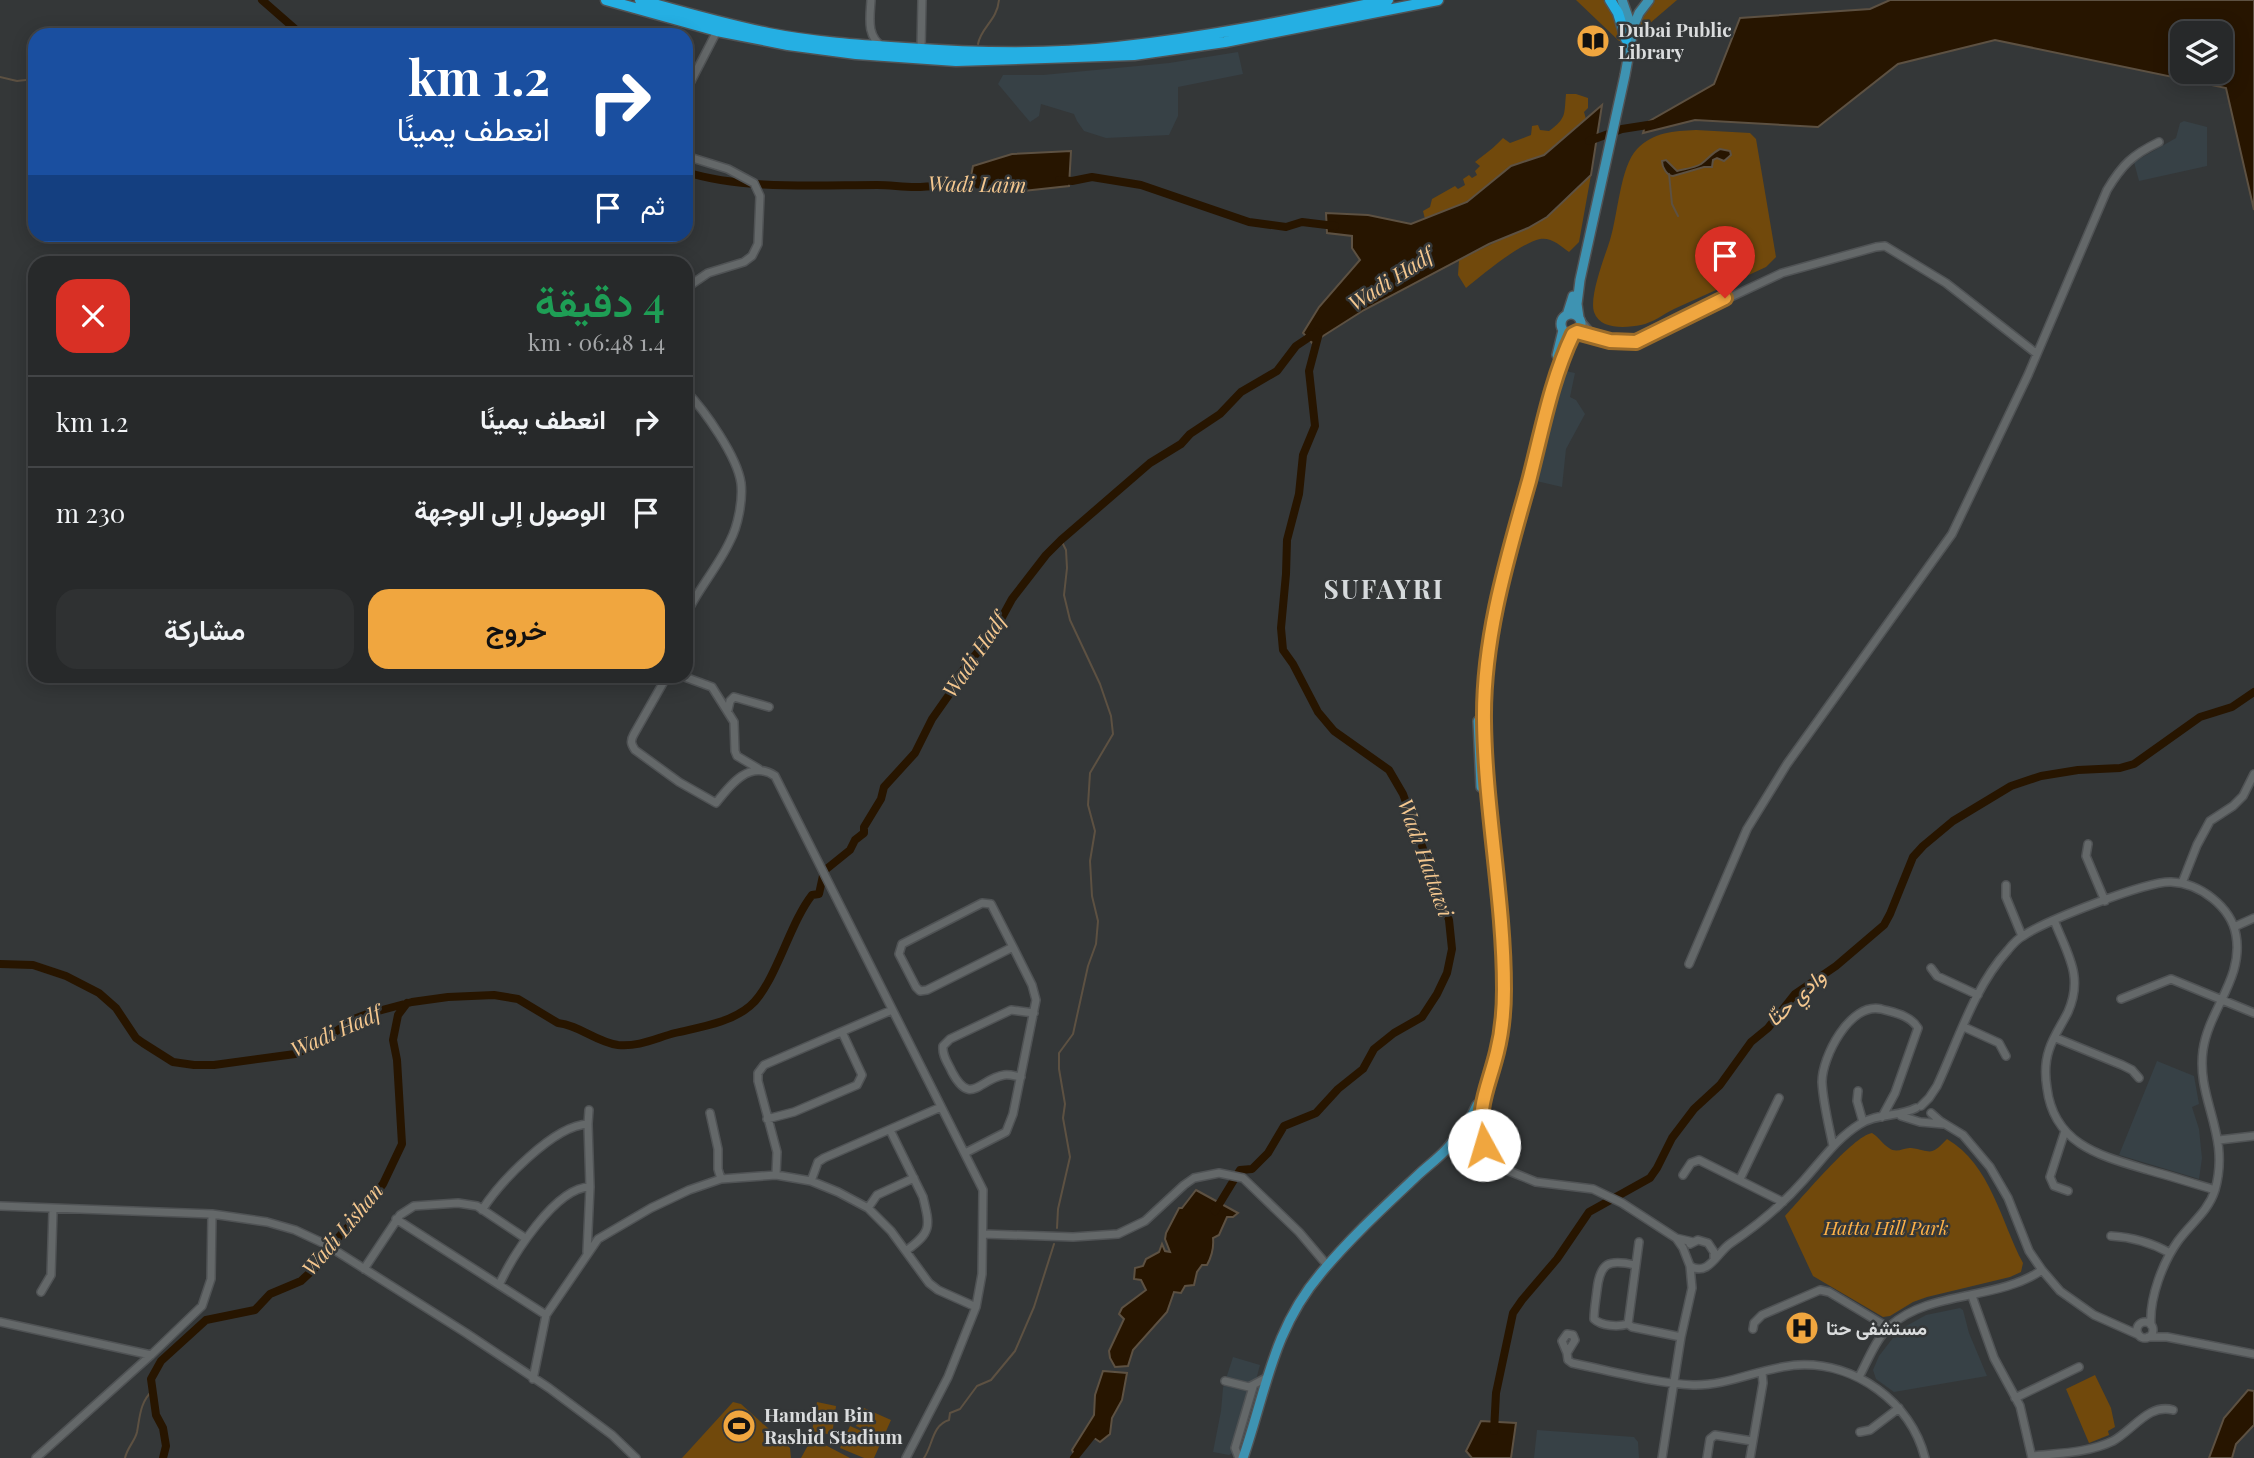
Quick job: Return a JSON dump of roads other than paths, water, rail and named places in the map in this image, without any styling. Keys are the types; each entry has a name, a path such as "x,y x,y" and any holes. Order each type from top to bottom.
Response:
{"highway":[{"path":"606,0 718,31 788,45 856,54 956,61 1134,55 1199,46 1438,0"},
{"path":"640,0 768,33 856,45 1004,52 1116,47 1275,23 1388,0"},
{"path":"1610,0 1618,13 1626,39"},
{"path":"1030,60 1030,55 1048,55 1058,50"}],"main road":[{"path":"1615,113 1628,17 1622,0"},
{"path":"1440,1155 1469,1146 1483,1138 1480,1126 1482,1102 1499,1045 1504,991 1502,929 1489,818 1484,723 1491,636 1506,562 1558,368 1571,332 1581,325 1577,304 1580,280 1635,19 1649,0"},
{"path":"1571,332 1561,323 1572,304 1574,283 1611,135"},
{"path":"1567,315 1575,315 1580,319"},
{"path":"1241,1458 1282,1332 1314,1281 1329,1263 1452,1143 1462,1125 1469,1121 1477,1108 1493,1054 1500,990 1497,927 1478,737 1479,697 1486,639 1502,561 1571,332"},
{"path":"1469,1121 1480,1126"},
{"path":"1458,1132 1459,1140 1469,1146"}],"street":[{"path":"856,45 868,36 870,31 871,0"},
{"path":"920,49 922,0 929,0"},
{"path":"693,78 718,31"},
{"path":"870,31 876,43 883,47"},
{"path":"1689,964 1747,829 1794,754 1952,534 2037,354 2107,190 2120,169 2131,158 2159,142"},
{"path":"693,158 721,166 754,183 760,196 758,244 752,256 744,262 708,273 693,283"},
{"path":"1571,332 1623,343 1636,342 1782,273 1885,246 1946,283 2037,354"},
{"path":"1580,319 1595,337"},
{"path":"693,399 730,455 740,479 742,493 732,538 693,603"},
{"path":"693,680 712,687 728,711 735,724 734,746 737,756 749,765 775,776 983,1191 982,1274 976,1307 948,1377 906,1458"},
{"path":"663,683 631,739 635,750 679,782 716,803 741,775 762,771"},
{"path":"728,711 730,701 734,697 769,707"},
{"path":"2182,883 2210,821 2238,801 2254,775"},
{"path":"2088,844 2086,856 2105,901"},
{"path":"1922,1121 1914,1114 1929,1098 1978,995 1993,968 2022,936 2054,920 2159,882 2182,883 2203,891 2217,902 2234,927 2238,953 2232,979 2207,1035 2202,1069 2219,1140 2218,1174 2207,1209 2170,1253 2151,1309 2137,1329 2139,1335"},
{"path":"2006,885 2006,897 2022,936"},
{"path":"965,1153 1006,1132 1013,1114 1036,995 1013,947 991,904 985,902 905,940 899,950 916,987 924,991 1013,947"},
{"path":"2234,927 2254,918"},
{"path":"2054,920 2076,980 2073,999 2049,1050 2045,1075 2048,1098 2056,1118 2065,1131 2092,1152 2215,1189"},
{"path":"1931,968 1937,976 1978,995"},
{"path":"2121,999 2171,979 2254,1013"},
{"path":"1833,1146 1822,1081 1825,1062 1851,1018 1863,1010 1876,1008 1912,1019 1918,1028 1895,1093 1882,1117"},
{"path":"776,1175 777,1152 758,1081 760,1069 892,1010"},
{"path":"1021,1077 1003,1075 971,1090 963,1088 943,1054 943,1046 1011,1010 1034,1013"},
{"path":"1964,1027 1999,1044 2006,1056"},
{"path":"767,1119 794,1112 857,1085 862,1075 842,1032"},
{"path":"2056,1038 2122,1065 2132,1070 2138,1078"},
{"path":"1858,1091 1857,1101 1863,1122"},
{"path":"1740,1179 1779,1098"},
{"path":"1929,1098 1931,1111"},
{"path":"1662,1458 1681,1337 1692,1288 1699,1274 1730,1244 1756,1227 1783,1202 1833,1146 1863,1122 1898,1115 1918,1107 1926,1106 1944,1124 1963,1135 1990,1167 2008,1198 2029,1251 2060,1291 2078,1305 2139,1335 2168,1336 2254,1354"},
{"path":"811,1181 818,1161 941,1107"},
{"path":"587,1254 589,1111"},
{"path":"1922,1121 1931,1111"},
{"path":"710,1113 721,1179"},
{"path":"1898,1115 1944,1124"},
{"path":"482,1210 493,1193 539,1149 569,1129 588,1124"},
{"path":"890,1130 923,1197 928,1226 922,1239 907,1250"},
{"path":"2065,1131 2050,1177 2054,1186 2068,1191"},
{"path":"2219,1140 2254,1136"},
{"path":"1483,1138 1491,1157"},
{"path":"1469,1146 1525,1179 1584,1186 1599,1192 1622,1203 1676,1238 1730,1244"},
{"path":"1683,1175 1691,1163 1699,1160 1783,1202"},
{"path":"983,1234 1073,1237 1118,1234 1145,1221 1194,1178 1219,1173 1243,1178 1329,1263"},
{"path":"533,1378 546,1315 598,1238 689,1190 721,1179 776,1175 811,1181 868,1208 907,1250 923,1278 938,1290 976,1307"},
{"path":"868,1208 877,1195 914,1178"},
{"path":"499,1285 525,1238 547,1213 567,1196 584,1187 590,1187"},
{"path":"364,1269 396,1219 414,1206 463,1203 482,1210 525,1238"},
{"path":"0,1206 212,1214 267,1222 295,1230 325,1244 533,1378 612,1435 636,1458"},
{"path":"41,1292 51,1275 53,1210"},
{"path":"36,1458 202,1306 208,1291 212,1263 212,1214"},
{"path":"396,1219 546,1315"},
{"path":"589,1229 597,1236 603,1236"},
{"path":"2111,1236 2156,1245 2170,1253"},
{"path":"1676,1238 1690,1266 1692,1288"},
{"path":"1628,1324 1639,1242"},
{"path":"1685,1254 1693,1242"},
{"path":"1708,1243 1714,1252 1714,1260"},
{"path":"1628,1324 1622,1326 1599,1323 1594,1319 1599,1276 1605,1266 1611,1263 1635,1265"},
{"path":"1690,1266 1706,1268"},
{"path":"1859,1377 1889,1328 1916,1310 2022,1281 2042,1270"},
{"path":"1753,1329 1754,1323 1762,1315 1821,1290 1829,1292 1889,1328"},
{"path":"1972,1296 1994,1358 2023,1416 2032,1457 2084,1450 2104,1444 2134,1427 2149,1413 2165,1407 2174,1410"},
{"path":"2148,1337 2152,1333 2151,1309"},
{"path":"0,1322 151,1355"},
{"path":"2120,1326 2141,1323 2168,1336"},
{"path":"1628,1324 1681,1337"},
{"path":"1567,1353 1568,1360 1572,1363 1674,1382 1706,1384 1799,1365 1833,1369 1859,1377 1899,1408 1913,1426 1925,1458"},
{"path":"2015,1398 2078,1367"},
{"path":"1750,1458 1763,1383 1762,1373"},
{"path":"1241,1458 1235,1448 1252,1387 1266,1378"},
{"path":"1225,1381 1252,1387"},
{"path":"1860,1432 1870,1430 1899,1408"},
{"path":"1707,1458 1710,1439 1715,1434 1752,1441"}],"water":[{"path":"1890,0 2254,0 2254,210 2226,88 2207,84 2233,84 2233,21 2170,21 2170,76 1995,40 1898,64 1818,127 1695,120 1643,133 1646,123 1714,84 1740,18 1870,9"},
{"path":"1602,105 1591,175 1547,217 1489,244 1364,310 1312,343 1303,333 1319,307 1360,260 1352,248 1352,236 1327,233 1326,213 1368,215 1411,224 1467,202 1511,166 1544,155"},
{"path":"1720,149 1730,151 1731,155 1724,161 1717,158 1713,160 1712,167 1671,176 1663,166 1662,161 1666,160 1677,171 1692,167 1701,164"},
{"path":"1071,151 1069,186 1005,193 970,181 973,166 1012,154"},
{"path":"1196,1190 1238,1213 1227,1217 1219,1235 1213,1238 1210,1258 1207,1265 1202,1265 1197,1272 1194,1285 1185,1286 1181,1293 1174,1292 1167,1312 1133,1350 1128,1366 1115,1367 1109,1351 1124,1319 1119,1314 1122,1308 1146,1290 1141,1280 1134,1279 1135,1268 1143,1266 1146,1259 1159,1252 1162,1244 1165,1251 1170,1252 1165,1239 1166,1233 1179,1208 1182,1208"},
{"path":"1103,1371 1127,1373 1122,1400 1112,1418 1110,1434 1100,1442 1094,1438 1086,1440 1075,1456 1072,1450 1094,1415 1095,1395"},
{"path":"2248,1390 2254,1391 2254,1425 2236,1444 2232,1458 2209,1458 2224,1418"},
{"path":"1481,1421 1516,1423 1511,1458 1472,1458 1466,1451"}],"waterway":[{"name":"Wadi Laim","path":"262,0 294,28"},
{"path":"978,44 998,7 999,0"},
{"path":"0,77 17,81 28,80"},
{"name":"Wadi Hadf","path":"1589,141 1622,129 1654,124"},
{"name":"Wadi Laim","path":"693,174 732,182 781,185 989,185"},
{"path":"1669,174 1672,204 1678,216"},
{"name":"Wadi Laim","path":"1059,180 1072,181 1092,177 1141,185 1249,222 1286,227 1302,222 1335,226"},
{"name":"Wadi Hadf","path":"0,964 33,965 66,976 99,993 116,1008 136,1038 173,1062 194,1065 214,1065 295,1054 367,1014 412,1002 448,997 494,995 518,999 558,1023 618,1045 640,1043 733,1017 750,1006 759,996 804,907 812,895 819,894 824,871 850,850 855,840 864,833 864,827 881,799 884,787 915,753 932,719 958,682 959,675 994,632 1012,599 1046,555 1150,463 1181,444 1190,434 1220,414 1241,392 1277,371 1296,346 1317,332"},
{"name":"Wadi Hattawi","path":"1215,1211 1240,1170 1252,1169 1268,1153 1284,1126 1316,1113 1338,1089 1363,1069 1374,1049 1394,1033 1422,1017 1447,973 1452,949 1449,920 1403,794 1389,770 1334,731 1318,712 1283,650 1281,628 1287,540 1299,494 1303,455 1315,426 1309,371 1319,333"},
{"path":"1057,1228 1058,1209 1070,1157 1063,1118 1065,1104 1059,1053 1073,1034 1088,966 1096,944 1098,921 1092,896 1090,861 1095,831 1088,805 1090,773 1113,734 1111,716 1100,684 1070,620 1064,595 1066,550 1061,540"},
{"name":"وادي حتّا","path":"1494,1431 1496,1393 1513,1313 1522,1300 1557,1259 1589,1212 1650,1178 1672,1138 1694,1109 1720,1085 1751,1042 1768,1028 1795,994 1836,966 1884,925 1913,857 1923,846 1953,821 2011,786 2041,776 2078,770 2120,768 2134,764 2200,717 2232,707 2254,692"},
{"name":"Wadi Lishan","path":"163,1458 166,1446 163,1428 156,1415 151,1379 161,1361 206,1320 255,1310 270,1294 301,1281 317,1266 324,1253 361,1213 383,1184 402,1144 397,1060 393,1040 398,1015 407,1003"},
{"path":"924,1458 936,1431 949,1420 950,1413 960,1409 977,1386 991,1380 1015,1351 1034,1307 1054,1244"},
{"path":"125,1458 136,1435 143,1404 153,1390"},
{"name":"Wadi Hattawi","path":"1074,1458 1094,1433"}],"place":[{"name":"Dubai Public Library","path":"1593,41"},
{"name":"مستشفى حتا","path":"1802,1328"},
{"name":"Hamdan Bin Rashid Stadium","path":"739,1426"}],"district":[{"name":"SUFAYRI","path":"1384,590"}],"park label":[{"name":"Hatta Hill Park","path":"1886,1228"}]}
